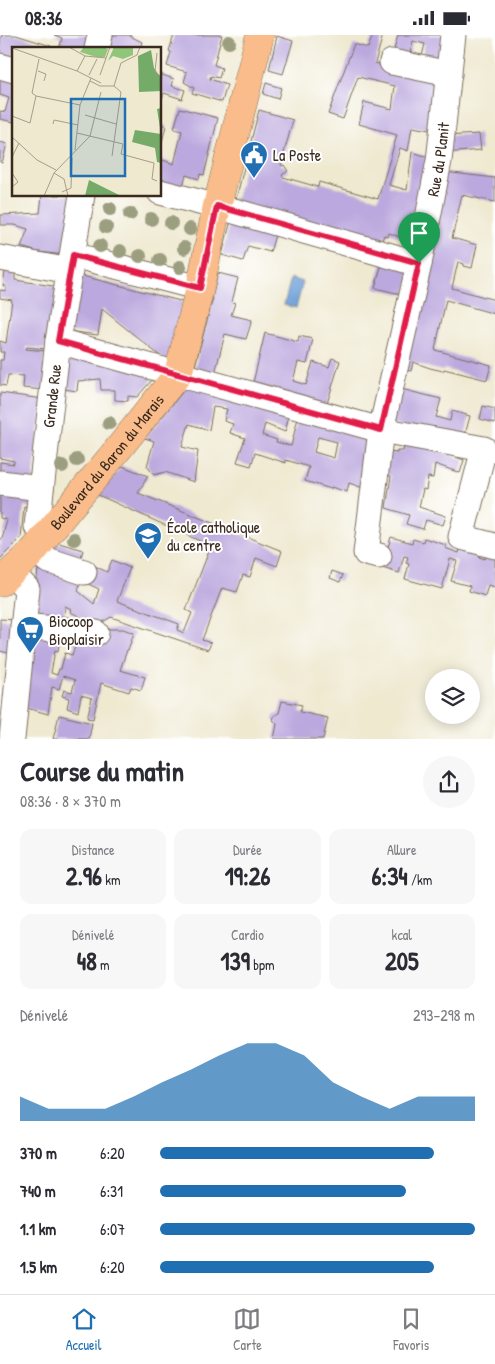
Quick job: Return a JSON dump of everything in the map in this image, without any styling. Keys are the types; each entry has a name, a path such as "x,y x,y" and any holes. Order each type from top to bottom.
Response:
{"main road":[{"name":"Boulevard du Baron du Marais","path":"6,577 41,541 178,374 200,288 217,206 260,35"}],"street":[{"name":"Rue du Planit","path":"379,556 366,553 381,430 419,263 439,161 454,35"},
{"path":"392,62 449,74"},
{"path":"161,192 217,206 419,263"},
{"name":"Grande Rue","path":"41,541 37,526 58,341 82,196"},
{"path":"0,258 71,263 200,288"},
{"path":"58,341 381,430 484,449 461,537 495,546"},
{"path":"0,483 41,488"},
{"path":"41,541 47,560 84,572"},
{"path":"6,577 26,589 12,739"},
{"path":"23,626 96,633"}],"water":[{"path":"291,278 303,282 296,308 284,305"}],"building":[{"path":"2,35 16,35 51,46 12,47 12,63 0,60"},
{"path":"54,35 93,35 90,47 60,47 62,38"},
{"path":"107,35 130,35 142,42 141,47 104,47"},
{"path":"174,35 222,35 214,65 222,68 219,78 211,76 210,79 227,85 222,102 192,93 194,88 184,82 187,72 167,66"},
{"path":"373,35 383,35 375,63 443,79 435,131 412,127 408,151 400,148 389,185 407,190 412,152 432,158 413,242 389,233 387,237 384,235 382,240 377,238 376,243 240,205 236,199 259,110 293,120 281,164 288,171 282,175 283,177 318,187 319,182 378,199 397,135 359,124 364,102 392,109 395,86 358,77 343,119 328,114 354,44 368,48"},
{"path":"398,35 450,35 446,61 420,64 425,44 413,41 408,61 392,57"},
{"path":"277,36 293,41 283,74 269,70"},
{"path":"0,70 12,74 12,122 0,119 0,111 5,112 9,98 0,95"},
{"path":"161,74 174,79 172,86 185,90 182,99 164,93 161,102"},
{"path":"266,83 281,88 278,99 263,94"},
{"path":"180,108 218,118 204,175 200,174 199,179 186,175 181,192 161,186 161,159 174,164 182,131 174,129"},
{"path":"161,124 166,126 161,146"},
{"path":"479,134 481,150 445,153 446,136"},
{"path":"0,142 7,144 2,163 0,162"},
{"path":"444,172 495,178 495,202 462,195 452,238 477,245 472,268 458,262 452,288 495,300 495,314 446,300 435,350 491,365 487,380 444,369 443,371 430,368 413,362 411,371 402,369"},
{"path":"42,196 74,196 65,255 38,252 21,247 28,229 15,225 1,225 1,215 40,213"},
{"path":"236,221 276,232 270,252 248,246 243,261 222,255 230,224"},
{"path":"382,263 412,271 405,295 375,288"},
{"path":"5,271 15,273 15,280 59,287 45,349 27,347 26,349 45,351 43,365 48,365 44,390 23,388 24,376 8,375 6,386 0,385 0,360 3,360 4,352 0,352 0,341 6,343 12,300 0,298 0,290 6,291 6,286 3,286"},
{"path":"218,273 238,278 232,302 235,303 231,315 252,320 246,339 225,334 214,377 194,370"},
{"path":"75,274 184,302 169,363 102,309 98,335 67,331"},
{"path":"265,333 298,342 299,336 313,339 307,364 298,362 293,381 306,385 313,362 329,367 332,358 340,361 325,410 251,391"},
{"path":"69,353 148,371 152,380 137,397 128,396 128,401 115,400 115,390 101,390 100,379 78,381 77,391 57,388"},
{"path":"189,384 290,411 285,432 265,424 262,435 277,440 276,442 291,446 299,414 374,434 366,489 349,483 347,492 305,481 309,467 286,460 286,463 255,453 251,466 237,462 245,438 230,433 233,424 224,421 227,409 213,407 209,430 189,424 182,447 198,451 194,482 165,472 154,475 147,466 154,441 145,438","holes":["318,437 337,442 334,458 314,452"]},
{"path":"397,388 441,399 436,417 450,421 452,411 470,416 465,435 389,424"},
{"path":"0,393 43,399 33,482 0,478 0,462 14,464 14,461 0,458"},
{"path":"483,406 495,409 495,423 480,419"},
{"path":"405,438 464,460 460,473 435,464 433,478 428,477 426,490 423,489 419,507 446,516 443,525 426,520 423,529 406,524 409,515 386,508 391,476 384,475 388,452 397,453 397,451 403,451"},
{"path":"122,466 148,476 138,493 282,551 277,566 256,558 250,577 243,575 237,592 222,588 202,640 211,643 208,650 111,617 91,629 77,627 81,617 70,612 71,609 65,606 64,624 32,623 39,560 82,575 78,591 94,604 99,589 84,582 91,564 107,572 112,560 130,568 117,601 179,624 177,630 184,633 192,613 186,610 211,546 98,495"},
{"path":"0,485 32,490 31,508 24,506 21,538 0,559 0,539 2,539 7,520 0,518"},
{"path":"391,537 412,543 413,539 423,542 424,538 446,545 445,548 459,553 461,547 481,550 479,557 485,559 486,556 495,558 495,587 488,585 485,596 469,591 470,586 451,581 457,561 450,559 442,589 405,579 409,564 406,563 408,557 404,556 399,573 382,568"},
{"path":"56,540 59,543 83,550 79,565 47,551"},
{"path":"332,571 343,575 340,582 330,578"},
{"path":"0,619 15,620 12,654 0,651"},
{"path":"102,629 123,629 134,633 120,670 145,677 141,690 131,687 129,692 101,683 93,719 87,718 92,698 81,695 78,712 67,708 69,698 62,696 64,690 72,692 75,680 63,676 59,689 52,687 48,714 23,707 31,631 61,633 58,651 55,650 51,673 57,675 59,669 61,669 65,653 72,655 76,644 67,642"},
{"path":"282,701 302,705 300,712 328,718 323,739 274,739 277,724 273,720 274,716 279,713"},
{"path":"59,715 92,723 89,739 53,739"}],"place":[{"name":"La Poste","path":"254,179"},
{"name":"École catholique du centre","path":"148,560"},
{"name":"Biocoop Bioplaisir","path":"30,654"}],"route":[{"path":"217,206 419,263 381,430 58,341 73,255 200,288 217,206"}]}
